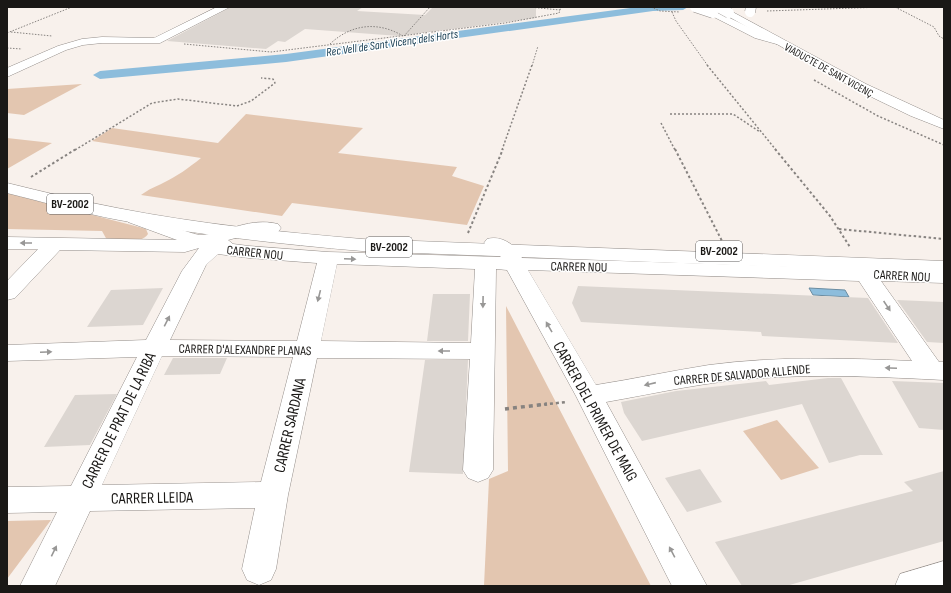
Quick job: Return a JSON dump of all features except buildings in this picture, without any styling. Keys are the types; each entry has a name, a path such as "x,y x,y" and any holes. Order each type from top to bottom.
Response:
{"main road":[{"path":"7,73 74,44 92,41 156,41 225,7"},
{"path":"690,9 715,10 759,36 780,42"},
{"path":"751,9 750,16 774,34 780,42"},
{"name":"VIADUCTE DE SANT VICENÇ","path":"715,10 729,13 878,97 944,125"},
{"name":"BV-2002","path":"12,183 75,205 135,218 202,243 270,233"},
{"name":"BV-2002","path":"12,183 70,194 156,218 202,243 234,232 465,242 506,253 727,252 861,265 944,259"},
{"name":"BV-2002","path":"135,218 156,218 383,246 506,253 944,267"},
{"path":"134,245 153,237 158,232 156,218"},
{"name":"CARRER NOU","path":"7,243 134,245 202,243 249,252 328,258 486,263 506,253 861,265 944,277"},
{"path":"7,293 55,243"},
{"name":"CARRER DE PRAT DE LA RIBA","path":"37,586 153,348 202,243"},
{"name":"CARRER DEL PRIMER DE MAIG","path":"506,253 589,396 690,586"},
{"name":"CARRER SARDANA","path":"259,570 273,496 328,258"},
{"path":"478,470 486,263"},
{"path":"861,265 938,371"},
{"name":"CARRER D'ALEXANDRE PLANAS","path":"7,353 153,348 483,351"},
{"name":"CARRER DE SALVADOR ALLENDE","path":"589,396 702,375 762,369 849,367 938,371"},
{"name":"CARRER LLEIDA","path":"7,500 273,496"},
{"path":"912,586 944,576"}],"path":[{"path":"8,33 72,7"},
{"path":"404,36 429,7"},
{"path":"529,7 560,10"},
{"path":"156,41 270,52 505,23 559,13 561,7"},
{"path":"651,7 660,12 690,9"},
{"path":"766,10 884,7"},
{"path":"895,7 934,27 939,36 944,39"},
{"path":"672,12 676,21 716,77 830,216 861,265"},
{"path":"330,45 336,38 357,27 385,27 395,30 404,36"},
{"path":"8,33 45,35 74,44"},
{"path":"465,242 509,134 538,46"},
{"path":"12,183 58,162 152,103 164,98 176,98 228,105 240,105 248,102 275,82 273,80 261,78"},
{"path":"670,114 733,114 749,126 762,133"},
{"path":"661,123 727,252"},
{"path":"839,229 944,239"},
{"path":"481,412 573,401 589,396"}],"shaded area":[{"path":"82,84 24,115 7,113 7,89"},
{"path":"246,114 363,128 338,153 457,167 452,176 484,186 467,225 292,203 282,216 141,195 178,175 201,158 92,141 112,128 218,143"},
{"path":"7,138 52,143 7,169"},
{"path":"7,193 146,229 148,234 140,240 123,241 107,240 102,231 7,229"},
{"path":"506,306 651,586 484,586 489,479 508,471"},
{"path":"777,420 819,468 781,480 743,431"},
{"path":"51,520 7,579 7,521"}],"water":[{"path":"809,288 845,290 849,297 813,295"}],"waterway":[{"name":"Rec Vell de Sant Vicenç dels Horts","path":"100,75 286,58 653,8 683,7"}]}
